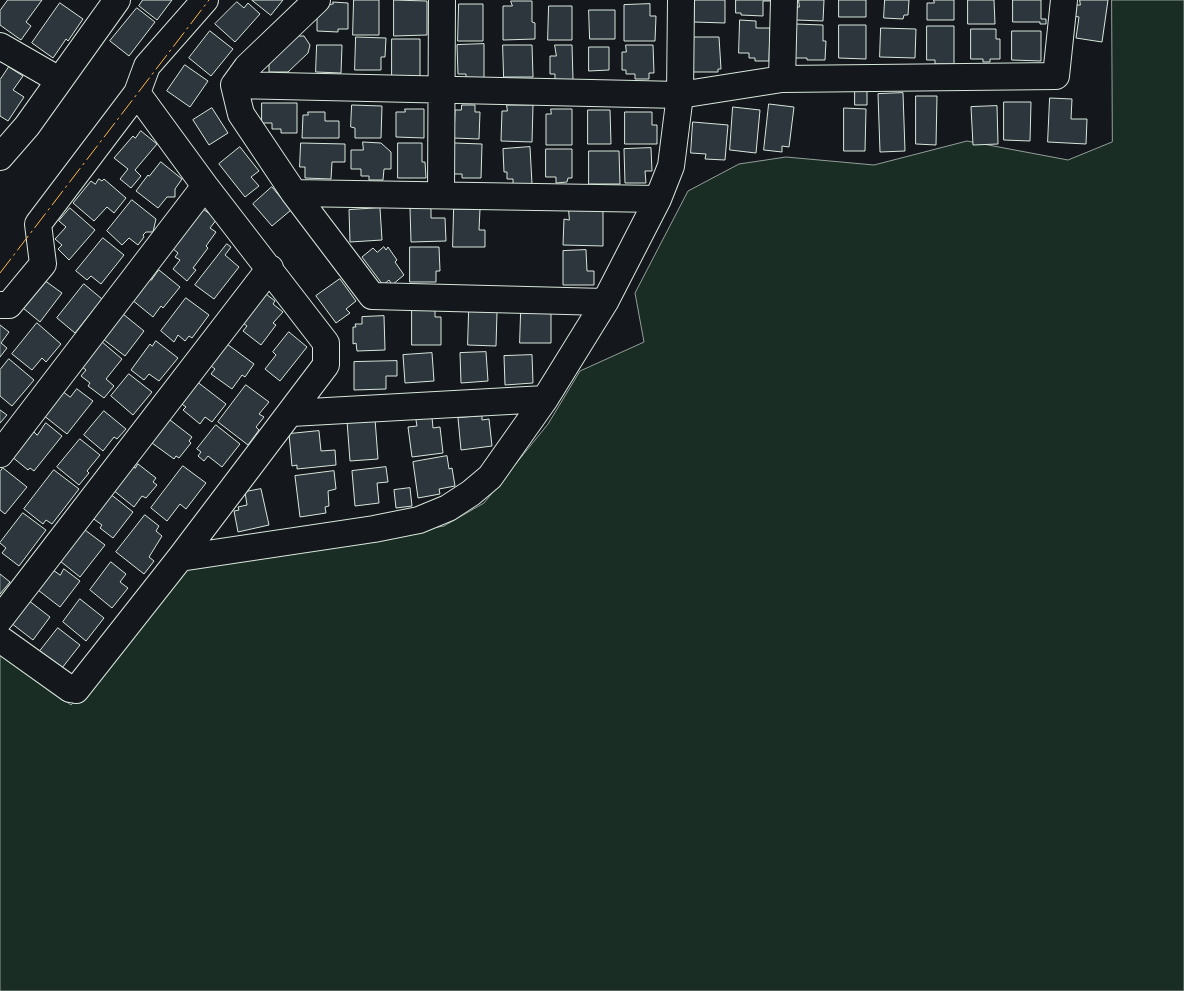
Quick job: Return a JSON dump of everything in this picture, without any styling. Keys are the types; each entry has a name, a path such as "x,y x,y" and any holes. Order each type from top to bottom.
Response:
{"street":[{"path":"0,173 27,126 117,0"},
{"path":"0,305 9,304 43,264 38,224 137,92 147,66 205,0"},
{"path":"317,0 247,67 234,85 241,114 294,193 372,296 605,302"},
{"path":"442,0 442,195"},
{"path":"180,558 374,530 419,520 448,508 471,493 490,477 545,399 605,302 658,199 670,166 680,95 681,0"},
{"path":"782,79 784,0"},
{"path":"234,85 680,95 782,79 1056,76 1064,0"},
{"path":"0,46 59,80"},
{"path":"0,639 70,689 76,690 180,558 326,365 326,343 205,186 137,92"},
{"path":"0,157 27,126"},
{"path":"0,454 205,186"},
{"path":"294,193 658,199"},
{"path":"0,619 270,268"},
{"path":"291,413 545,399"}],"green space":[{"path":"1112,0 1184,0 1184,991 0,991 0,655 71,705 187,567 276,555 444,526 484,503 548,424 580,371 644,342 635,293 688,191 739,164 786,157 874,165 967,141 1068,160 1112,142"}],"building":[{"path":"8,0 42,0 26,22 31,26 21,40 0,25 0,11"},
{"path":"143,0 172,0 157,20 139,6"},
{"path":"252,0 283,0 271,15"},
{"path":"354,0 379,0 379,35 353,35"},
{"path":"394,0 427,1 427,35 394,36"},
{"path":"695,0 725,0 725,23 694,22"},
{"path":"736,0 772,1 763,1 763,16 736,13"},
{"path":"799,0 824,0 823,21 796,20"},
{"path":"839,0 866,0 866,17 839,17"},
{"path":"885,0 909,0 908,15 904,15 903,19 884,18"},
{"path":"934,0 954,0 954,20 927,20 927,3 934,3"},
{"path":"968,0 994,0 995,24 968,24"},
{"path":"1013,0 1041,0 1041,19 1046,19 1046,24 1040,24 1040,22 1013,22"},
{"path":"1080,0 1108,0 1102,42 1076,38 1079,17 1074,16 1076,5 1080,5"},
{"path":"511,1 532,1 532,22 535,23 535,39 503,40 503,6 512,6"},
{"path":"237,2 244,8 248,3 260,14 235,42 215,24"},
{"path":"333,2 348,3 348,29 338,29 338,32 317,31 317,17 320,16 320,10 326,10 326,5 333,4"},
{"path":"60,3 83,19 68,41 66,39 53,58 32,43"},
{"path":"459,4 483,4 483,41 458,41"},
{"path":"650,4 650,16 656,16 655,41 624,41 624,5"},
{"path":"549,6 572,6 572,40 548,40"},
{"path":"137,8 155,22 129,56 110,41"},
{"path":"589,10 615,10 615,39 590,39"},
{"path":"740,20 756,21 756,28 770,28 769,61 755,61 755,58 749,58 749,53 739,53"},
{"path":"796,24 823,25 823,41 826,41 825,60 795,58"},
{"path":"839,25 866,25 866,59 839,58"},
{"path":"927,26 954,26 954,64 935,64 935,60 927,60"},
{"path":"881,28 916,29 915,58 880,57"},
{"path":"971,29 996,29 996,39 1000,39 1000,59 990,59 990,62 983,62 983,59 971,59"},
{"path":"210,31 233,49 211,76 189,58"},
{"path":"1012,31 1041,31 1041,61 1012,60"},
{"path":"294,36 304,36 310,45 308,53 288,72 269,72 269,60"},
{"path":"356,37 386,38 385,57 381,57 381,70 355,70"},
{"path":"692,37 719,37 721,69 718,69 718,72 692,72"},
{"path":"392,39 420,39 420,78 392,78"},
{"path":"484,44 484,79 466,79 466,74 458,74 457,45"},
{"path":"317,45 342,45 341,73 316,72"},
{"path":"503,45 532,45 533,77 504,77"},
{"path":"555,45 572,45 573,80 555,80 555,74 550,74 550,56 556,56"},
{"path":"626,45 653,45 654,73 649,73 649,79 635,79 635,74 626,74 626,70 622,70 622,52 626,52"},
{"path":"589,47 609,47 609,70 589,71"},
{"path":"185,65 208,81 190,107 167,91"},
{"path":"9,67 23,76 13,90 24,97 8,121 0,116 0,80"},
{"path":"855,90 867,90 867,105 855,105"},
{"path":"903,93 905,151 880,152 878,94"},
{"path":"916,96 937,96 936,145 916,144"},
{"path":"1050,98 1072,99 1071,119 1087,119 1086,144 1048,142"},
{"path":"1004,102 1031,102 1030,141 1004,140"},
{"path":"262,103 297,103 297,133 281,133 281,129 272,129 272,123 262,123"},
{"path":"769,104 794,107 789,147 782,146 782,152 764,150"},
{"path":"352,105 382,106 381,138 355,138 355,128 351,127"},
{"path":"462,105 475,105 475,112 480,112 479,139 454,138 455,110 461,110"},
{"path":"507,105 533,105 532,142 501,141 502,111 507,111"},
{"path":"997,106 998,144 973,145 971,107"},
{"path":"733,107 760,110 756,153 730,150"},
{"path":"212,108 228,133 209,145 193,120"},
{"path":"844,108 866,109 865,151 844,151"},
{"path":"405,109 424,109 424,138 396,137 396,112 405,112"},
{"path":"551,109 572,109 572,145 546,145 546,114 551,114"},
{"path":"588,110 610,110 611,144 588,144"},
{"path":"308,112 325,112 325,121 339,121 339,138 302,138 303,115 308,115"},
{"path":"625,112 652,112 652,125 657,125 657,144 625,144"},
{"path":"693,122 728,125 725,160 705,159 706,154 691,153"},
{"path":"141,131 157,144 135,170 141,176 131,188 120,179 128,169 114,158 133,136 135,138"},
{"path":"363,142 381,143 391,152 391,169 384,169 383,180 369,180 369,176 361,176 361,169 351,169 351,150 363,150"},
{"path":"301,143 345,144 345,162 332,162 331,179 305,178 305,167 300,167"},
{"path":"398,143 422,143 422,162 425,162 426,178 398,178"},
{"path":"455,143 482,144 481,178 462,178 462,174 454,174"},
{"path":"240,147 259,171 251,177 259,186 245,197 219,164"},
{"path":"530,147 532,184 513,185 513,179 507,179 507,172 504,172 503,149"},
{"path":"651,148 652,171 645,171 646,183 625,183 624,149"},
{"path":"546,149 572,149 572,178 568,178 567,182 556,183 556,177 546,177"},
{"path":"589,151 619,151 620,184 589,184"},
{"path":"161,162 182,179 175,189 175,197 167,197 158,208 136,191"},
{"path":"99,179 102,181 104,179 126,198 114,213 107,207 94,221 73,203 91,181 95,184"},
{"path":"272,187 291,210 272,226 253,204"},
{"path":"132,200 156,219 153,232 146,232 138,245 129,238 122,245 107,231"},
{"path":"431,207 431,218 445,218 446,241 411,242 410,208"},
{"path":"70,208 95,230 69,260 58,249 62,245 55,239 66,227 59,221"},
{"path":"380,208 382,240 350,242 349,210"},
{"path":"203,209 217,219 210,228 216,232 206,246 208,248 193,268 196,270 187,281 173,269 180,260 175,257 178,253 172,248"},
{"path":"454,209 480,209 479,230 485,230 485,247 453,247"},
{"path":"569,210 603,210 603,246 563,245 564,219 569,220"},
{"path":"103,238 124,255 101,284 91,276 87,280 76,271"},
{"path":"227,244 231,247 225,255 239,267 214,299 195,285"},
{"path":"384,247 386,250 388,247 404,275 392,285 389,280 383,285 362,257 373,248 377,252"},
{"path":"410,247 439,247 440,271 436,271 436,282 410,282"},
{"path":"586,250 587,271 594,271 594,285 563,285 563,251"},
{"path":"159,270 180,287 153,317 131,299 148,277 151,280"},
{"path":"340,279 356,301 346,309 350,313 336,323 316,296"},
{"path":"44,280 62,293 40,322 23,308"},
{"path":"84,284 102,299 75,333 57,318"},
{"path":"266,294 275,301 273,304 283,312 273,323 276,325 261,345 243,331 247,326 243,323"},
{"path":"186,298 209,315 192,338 189,336 185,341 178,335 174,342 161,331"},
{"path":"412,310 435,310 435,317 441,317 441,345 412,345"},
{"path":"469,311 497,312 496,346 468,345"},
{"path":"521,313 551,313 551,343 520,343"},
{"path":"123,314 144,331 125,356 103,339"},
{"path":"384,316 385,350 357,351 356,343 353,344 353,327 356,327 355,324 362,324 362,317"},
{"path":"37,323 61,344 46,362 42,358 32,370 12,354"},
{"path":"0,325 9,332 1,343 7,348 0,357"},
{"path":"289,332 307,347 280,381 265,369 276,355 273,352"},
{"path":"101,341 122,359 106,379 114,386 104,398 88,386 90,383 81,376 86,370 81,366"},
{"path":"156,341 178,358 159,381 149,374 144,380 131,370 150,344 152,346"},
{"path":"227,344 254,364 245,377 242,375 232,389 211,374 215,369 211,366"},
{"path":"486,352 488,381 461,383 460,353"},
{"path":"432,353 434,381 405,383 403,355"},
{"path":"532,355 533,383 505,385 504,356"},
{"path":"9,359 34,380 12,406 0,396 0,370"},
{"path":"397,361 397,376 386,376 386,389 354,390 354,362"},
{"path":"129,374 152,392 133,415 111,396"},
{"path":"196,381 226,404 212,422 205,417 200,424 183,410 186,407 179,402"},
{"path":"246,385 269,402 259,414 264,417 256,427 259,430 248,445 218,422"},
{"path":"77,389 93,401 67,434 43,415 62,391 70,397"},
{"path":"0,410 7,415 0,423"},
{"path":"104,411 126,429 117,439 114,437 103,451 84,435"},
{"path":"482,416 482,420 489,419 492,446 461,450 458,418"},
{"path":"432,417 433,428 440,427 443,453 412,457 408,427 417,426 416,420"},
{"path":"375,419 378,459 350,461 347,421"},
{"path":"170,420 192,437 189,441 191,443 179,458 176,456 174,459 152,443"},
{"path":"46,423 62,436 34,471 30,468 28,470 11,456 32,430 37,435"},
{"path":"216,425 240,444 222,467 208,456 204,461 198,456 201,452 197,449"},
{"path":"319,431 321,451 335,450 336,465 297,469 297,465 292,466 289,434"},
{"path":"80,439 100,455 79,485 57,467"},
{"path":"447,456 449,469 452,468 455,486 439,489 440,494 418,498 413,462"},
{"path":"138,464 156,478 153,482 157,485 146,498 142,496 134,507 113,490 131,466 135,468"},
{"path":"183,466 206,483 186,509 180,504 167,521 151,508"},
{"path":"386,467 388,482 377,483 379,503 355,506 352,471"},
{"path":"3,468 27,487 5,514 0,510 0,472"},
{"path":"54,470 79,489 52,524 46,520 43,524 24,509"},
{"path":"334,471 336,489 328,491 329,506 325,507 326,513 300,517 295,476"},
{"path":"410,488 412,506 396,508 394,490"},
{"path":"261,489 269,525 238,532 234,511 239,510 238,507 247,505 245,492"},
{"path":"109,493 133,512 113,538 100,528 102,525 91,517"},
{"path":"23,513 46,530 19,566 2,553 6,548 0,543"},
{"path":"145,515 159,526 156,531 162,536 149,557 154,561 144,574 116,552"},
{"path":"85,530 105,545 80,577 60,561"},
{"path":"111,562 126,574 120,582 128,588 112,608 90,590"},
{"path":"64,569 80,581 60,607 38,590 53,570 60,575"},
{"path":"0,574 10,582 0,594"},
{"path":"80,599 104,618 86,641 63,622"},
{"path":"28,600 50,617 33,640 11,623"},
{"path":"58,628 80,645 62,668 40,651"}],"power":[{"path":"0,273 209,0"}]}
